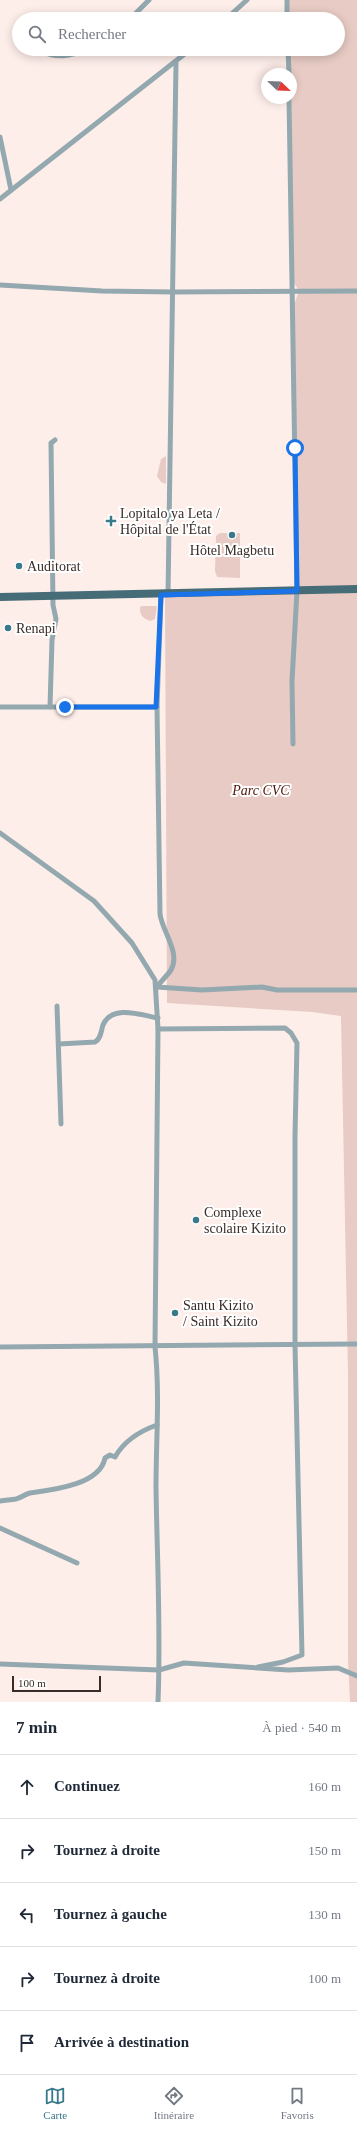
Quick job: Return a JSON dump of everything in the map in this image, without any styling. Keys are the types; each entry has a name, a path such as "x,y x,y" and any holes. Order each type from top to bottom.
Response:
{"main road":[{"path":"0,597 165,595 357,589"}],"street":[{"path":"137,12 149,0"},
{"path":"234,12 247,0"},
{"path":"287,0 288,12"},
{"path":"53,56 70,56"},
{"path":"0,199 184,56"},
{"path":"288,56 288,68"},
{"path":"157,987 170,970 174,957 161,922 160,914 156,707 165,595 174,292 176,63"},
{"path":"289,104 297,591 292,681 293,744"},
{"path":"0,137 11,190"},
{"path":"0,285 102,291 357,291"},
{"path":"50,707 52,640 56,619 53,597 51,443 55,440"},
{"path":"0,707 156,707"},
{"path":"0,833 75,886 100,906 141,955 152,973 157,987 158,1029 155,1347 158,1374 158,1702"},
{"path":"157,987 202,990 262,987 277,990 357,990"},
{"path":"57,1006 61,1124"},
{"path":"59,1044 95,1042 100,1037 107,1019 118,1012 158,1018"},
{"path":"158,1029 285,1028 292,1033 297,1043 295,1136 295,1345 302,1655 283,1662 258,1666"},
{"path":"0,1347 155,1347 357,1344"},
{"path":"0,1501 16,1499 28,1493 68,1487 80,1482 92,1475 104,1464 105,1458 110,1455 115,1457 127,1441 157,1425"},
{"path":"0,1528 77,1563"},
{"path":"0,1664 159,1670 184,1663 258,1666 288,1670 338,1668 357,1676"}],"green space":[{"name":"Parc CVC","path":"287,0 357,0 357,1702 350,1702 348,1659 348,1374 341,1016 312,1012 167,1003 165,590 297,591 291,313 299,291 293,281 291,104 297,104 297,68 290,68 289,56 345,56 345,12 287,12"},
{"path":"166,456 166,484 161,482 157,476 161,459"},
{"path":"220,533 240,533 240,578 217,577 215,571 216,536"},
{"path":"157,606 155,619 150,621 143,617 140,610 140,607"}],"place":[{"name":"Lopitalo ya Leta / Hôpital de l'État","path":"111,521"},
{"name":"Hôtel Magbetu","path":"232,535"},
{"name":"Auditorat","path":"19,566"},
{"name":"Renapi","path":"8,628"},
{"name":"Complexe scolaire Kizito","path":"196,1220"},
{"name":"Santu Kizito / Saint Kizito","path":"175,1313"}],"route":[{"path":"65,707 156,707 159,682 161,595 297,591 295,448"}]}
